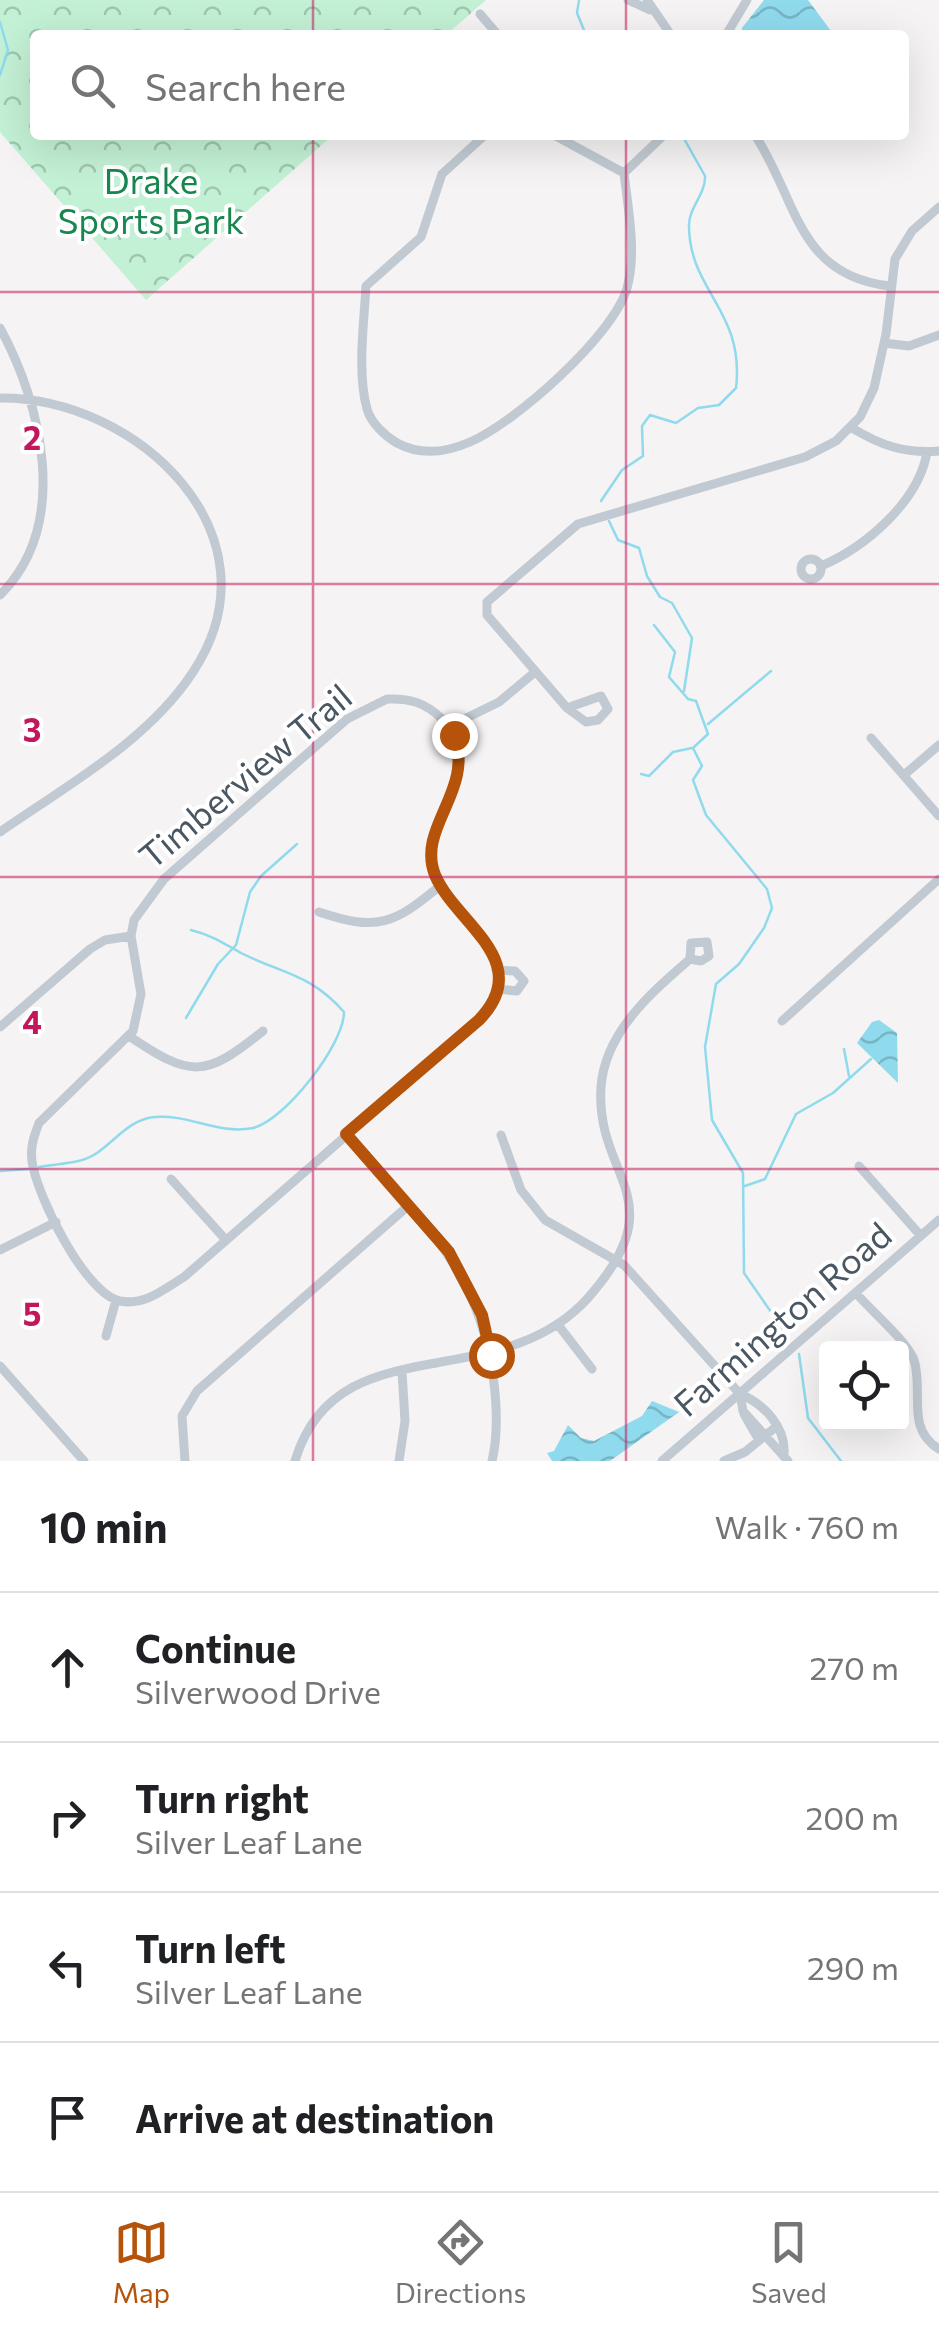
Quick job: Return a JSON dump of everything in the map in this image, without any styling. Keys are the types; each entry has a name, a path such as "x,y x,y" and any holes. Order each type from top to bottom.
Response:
{"street":[{"path":"628,0 648,5 667,30"},
{"path":"729,30 747,0"},
{"path":"480,14 494,30"},
{"path":"479,140 442,174 420,237 366,286 368,410 391,440 428,453 480,437 536,394 594,340 627,289 631,253 624,173"},
{"path":"563,140 624,173"},
{"path":"624,173 659,140"},
{"path":"757,140 820,258 860,282 890,286"},
{"path":"567,708 487,615 486,605 578,524 805,457 852,428 874,388 890,286 901,244 939,207"},
{"path":"0,328 15,356 43,456 40,515 26,558 0,595"},
{"path":"884,343 909,346 939,336"},
{"path":"0,398 28,398 101,420 130,435 180,478 210,529 220,571 218,611 193,672 146,724 0,832"},
{"path":"820,566 836,559 904,504 923,478 933,451 878,444 852,428"},
{"path":"0,1027 90,950 105,940 131,936 141,994 138,1019 129,1036 47,1112 32,1142 32,1163 56,1222 81,1269 98,1291 116,1300 148,1300 184,1277 479,1020 494,1000 496,970 486,940 441,886 432,859 434,836 455,791 460,764 450,726 499,702 536,672"},
{"name":"Timberview Trail","path":"131,936 142,904 164,880 362,709 387,700 412,700 450,726"},
{"path":"871,738 939,816"},
{"path":"904,775 939,744"},
{"path":"782,1021 939,879"},
{"path":"319,912 366,925 391,922 441,886"},
{"path":"294,1461 307,1427 323,1404 362,1380 491,1355 559,1326 617,1259 626,1239 630,1202 604,1116 603,1075 632,1014 690,960"},
{"path":"496,970 515,971 524,981 518,991 496,989"},
{"path":"129,1036 176,1066 200,1070 216,1066 264,1031"},
{"path":"346,1134 466,1279 482,1315 491,1355 496,1430 492,1461"},
{"path":"501,1135 522,1190 545,1220 617,1259 648,1286 740,1394 756,1401 778,1426 784,1434 786,1458"},
{"path":"860,1166 920,1236"},
{"path":"171,1178 225,1240"},
{"path":"185,1461 182,1416 197,1391 408,1206"},
{"name":"Farmington Road","path":"662,1461 939,1220"},
{"path":"0,1250 56,1222"},
{"path":"856,1293 912,1356 918,1418 927,1441 939,1449"},
{"path":"106,1336 116,1300"},
{"path":"559,1326 592,1369"},
{"path":"0,1366 84,1461"},
{"path":"398,1461 405,1421 402,1372"},
{"path":"740,1394 752,1430 786,1458"},
{"path":"724,1461 745,1452 778,1426"}],"green space":[{"name":"Drake Sports Park","path":"0,0 486,0 452,30 30,30 30,140 327,140 146,300 0,132"}],"water":[{"path":"764,0 808,0 830,30 742,30"},
{"path":"879,1020 897,1033 898,1083 857,1043 872,1022"},
{"path":"652,1401 679,1412 610,1461 552,1461 547,1453 554,1451 568,1425 581,1438 594,1441 642,1416"}],"waterway":[{"path":"579,0 577,13 584,30"},
{"path":"0,22 8,50 0,75"},
{"path":"601,501 622,470 643,456 642,426 650,415 676,423 698,408 719,405 736,388 733,339 692,249 689,220 705,176 685,140"},
{"path":"609,521 618,540 639,548 647,576 660,597 672,603 692,638 684,691"},
{"path":"654,625 675,652 669,677 688,699 696,701 708,734 694,747"},
{"path":"708,724 771,671"},
{"path":"641,774 649,776 673,752 692,748"},
{"path":"693,748 702,766 693,780 706,815 767,889 772,908 764,928 739,964 716,984 705,1047 712,1120 743,1173 744,1273 789,1338"},
{"path":"186,1018 218,964 236,945 250,892 261,876 297,844"},
{"path":"39,1167 90,1157 131,1126 155,1117 180,1118 228,1129 253,1128 280,1112 323,1061 334,1043 344,1012 332,999 296,976 191,930"},
{"path":"844,1049 849,1076"},
{"path":"745,1186 765,1179 796,1114 833,1093 871,1059"},
{"path":"0,1171 28,1169"},
{"path":"799,1354 808,1418 841,1461"}],"route":[{"path":"454,735 459,749 459,778 434,836 434,873 486,940 498,984 494,1000 479,1020 346,1134 449,1252 482,1315 491,1355"}]}
